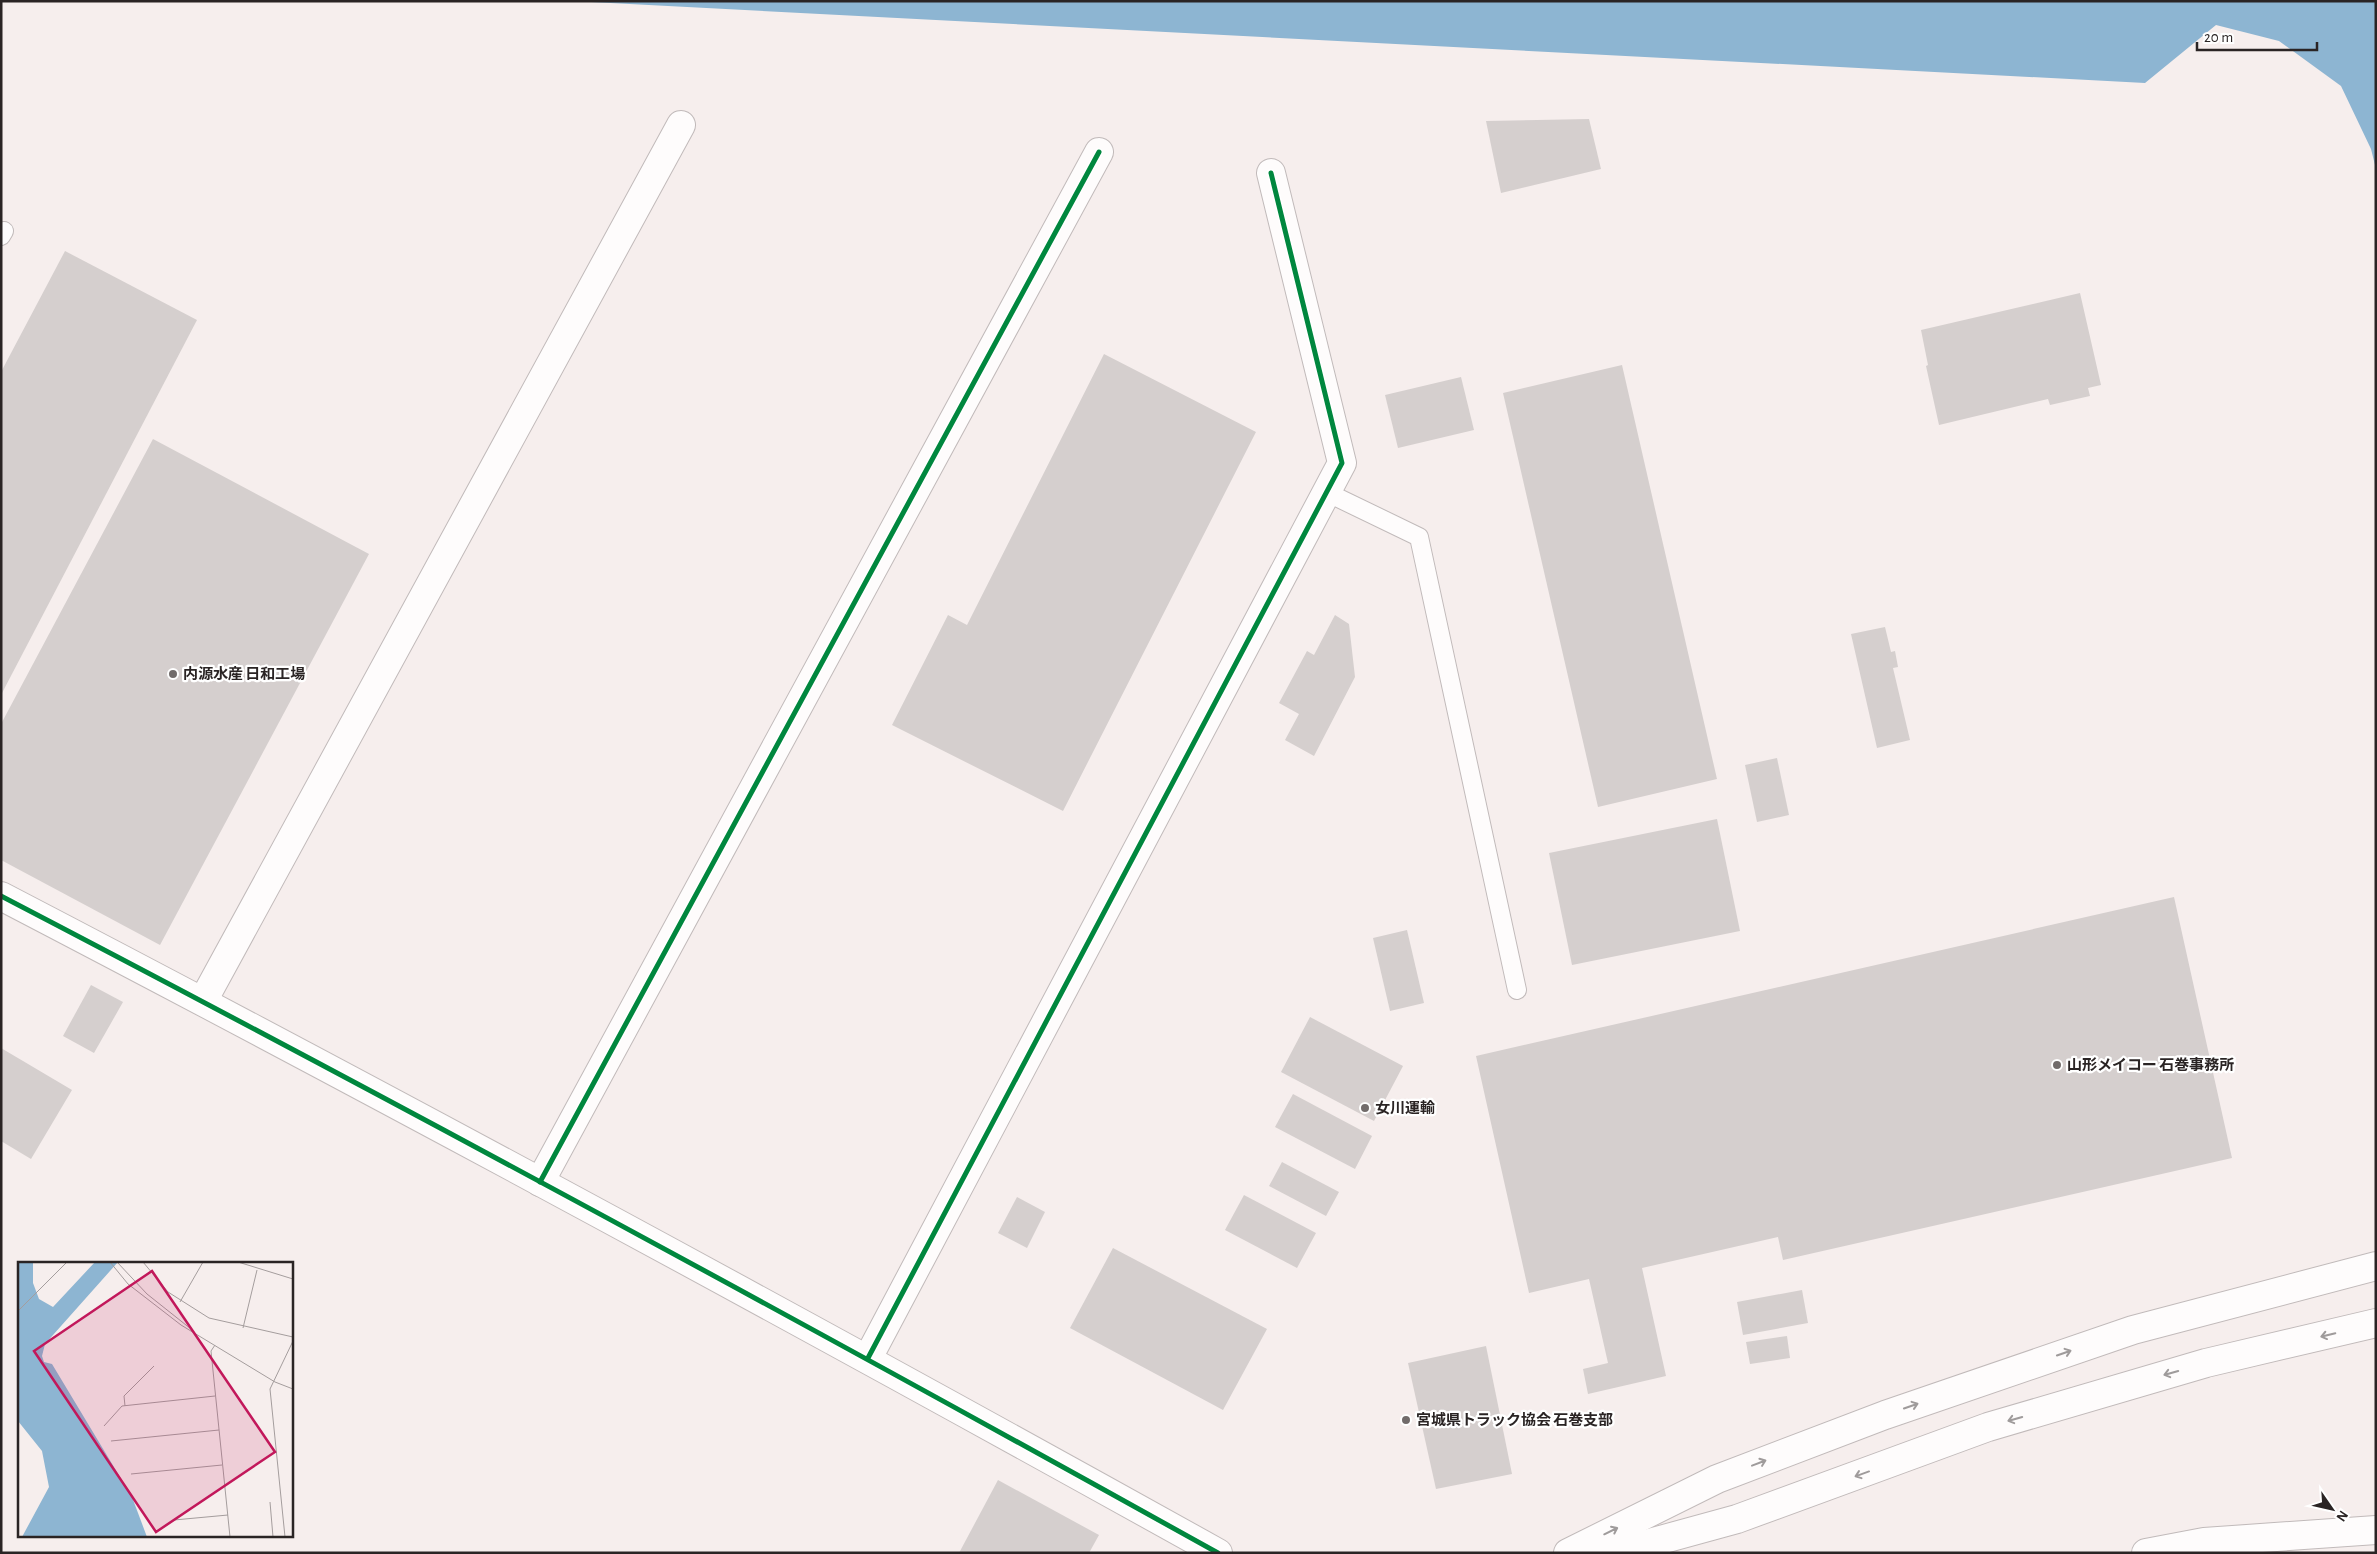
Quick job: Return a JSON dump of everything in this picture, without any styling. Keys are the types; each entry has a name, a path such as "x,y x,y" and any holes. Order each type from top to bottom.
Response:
{"street":[{"path":"203,1001 681,126"},
{"path":"540,1182 1099,152"},
{"path":"868,1358 1342,463 1271,174"},
{"path":"1,896 203,1001 868,1358 1218,1553"},
{"path":"1568,1553 1717,1479 1885,1415 2133,1330 2376,1266"},
{"path":"1613,1553 1737,1519 1988,1427 2206,1363 2376,1324"},
{"path":"2146,1553 2204,1542 2376,1530"}],"lane":[{"path":"1326,492 1419,537 1517,990"}],"water":[{"path":"572,1 2376,1 2376,169 2371,149 2341,86 2279,41 2216,25 2145,83"}],"building":[{"path":"1589,119 1601,169 1501,193 1486,121"},
{"path":"65,251 197,320 1,695 1,372"},
{"path":"2080,293 2101,385 2088,388 2090,396 2050,405 2048,399 1939,425 1926,366 1928,365 1921,330"},
{"path":"1104,354 1256,432 1063,811 892,725 948,615 967,625"},
{"path":"1622,365 1717,779 1598,807 1503,393"},
{"path":"1461,377 1474,430 1398,448 1385,395"},
{"path":"153,439 369,554 160,945 1,860 1,724"},
{"path":"1335,615 1349,624 1355,677 1314,756 1285,740 1299,714 1279,703 1307,651 1314,655"},
{"path":"1885,627 1891,652 1895,651 1898,667 1893,668 1910,740 1877,748 1851,634"},
{"path":"1777,758 1789,815 1757,822 1745,765"},
{"path":"1717,819 1740,931 1572,965 1549,853"},
{"path":"2174,897 2232,1158 1783,1260 1778,1237 1642,1268 1666,1376 1588,1394 1583,1369 1608,1363 1589,1279 1529,1293 1476,1056"},
{"path":"1407,930 1424,1003 1390,1011 1373,938"},
{"path":"91,985 123,1002 94,1053 63,1036"},
{"path":"1310,1017 1403,1066 1374,1121 1281,1072"},
{"path":"1,1048 72,1090 31,1159 1,1141"},
{"path":"1293,1094 1372,1136 1355,1169 1275,1127"},
{"path":"1282,1162 1339,1192 1326,1216 1269,1186"},
{"path":"1244,1195 1316,1233 1297,1268 1225,1230"},
{"path":"1017,1197 1045,1212 1027,1248 998,1233"},
{"path":"1113,1248 1267,1329 1223,1410 1070,1328"},
{"path":"1802,1290 1808,1323 1743,1335 1737,1302"},
{"path":"1787,1336 1790,1358 1750,1364 1746,1342"},
{"path":"1486,1346 1512,1474 1436,1489 1408,1363"},
{"path":"998,1480 1099,1535 1089,1553 959,1553"}],"cycle path":[{"path":"540,1182 1099,152"},
{"path":"868,1358 1342,463 1271,173"},
{"path":"1,896 612,1220 1218,1553"}],"place":[{"name":"内源水産 日和工場","path":"173,674"},
{"name":"山形メイコー 石巻事務所","path":"2057,1065"},
{"name":"女川運輸","path":"1365,1108"},
{"name":"宮城県トラック協会 石巻支部","path":"1406,1420"}]}
